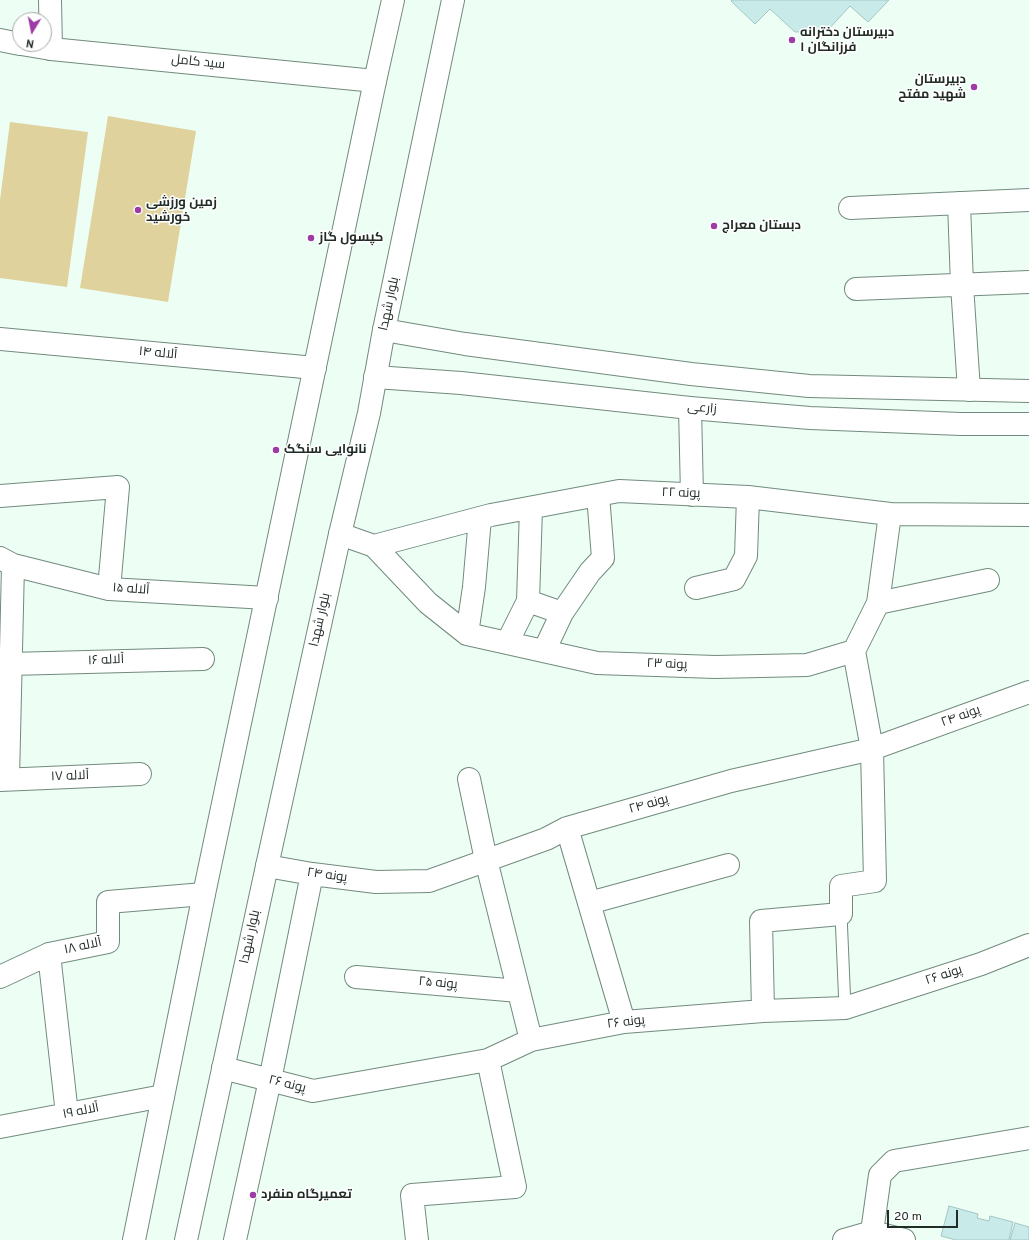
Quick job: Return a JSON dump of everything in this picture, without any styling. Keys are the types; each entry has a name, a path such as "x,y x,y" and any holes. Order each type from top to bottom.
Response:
{"street":[{"path":"50,0 50,12"},
{"path":"134,1240 204,894 375,81 394,0"},
{"name":"بلوار شهدا","path":"186,1240 340,534 369,413 384,330 453,0"},
{"name":"سید کامل","path":"0,40 12,42"},
{"name":"سید کامل","path":"52,49 375,81"},
{"path":"850,208 1029,200"},
{"path":"959,203 962,285 969,390"},
{"path":"856,289 1029,282"},
{"path":"384,330 465,344 691,374 809,386 1029,391"},
{"name":"آلاله ۱۴","path":"0,339 315,368"},
{"name":"زارعی","path":"375,377 461,383 690,408 810,418 961,424 1029,424"},
{"path":"690,408 692,495"},
{"path":"0,496 118,487 109,589"},
{"name":"پونه ۲۲","path":"374,546 480,518 619,492 748,497 890,514 1029,515"},
{"path":"544,651 562,613 590,572 603,558 598,495"},
{"path":"696,588 734,579 746,556 748,497"},
{"path":"508,643 528,601 531,508"},
{"path":"763,1011 761,921 842,914 841,886 875,881 872,749 854,651 878,603 890,514"},
{"path":"467,634 474,587 480,518"},
{"path":"340,534 374,546"},
{"name":"پونه ۲۳","path":"374,546 428,603 467,634 597,663 715,667 807,665 854,651"},
{"path":"4,780 10,664 6,600 7,561"},
{"name":"آلاله ۱۵","path":"7,561 109,589 267,598"},
{"path":"878,603 988,580"},
{"path":"528,601 562,613"},
{"name":"آلاله ۱۶","path":"10,664 203,658"},
{"name":"پونه ۲۴","path":"267,866 312,874 376,882 429,881 546,839 567,828 731,782 872,749 1029,692"},
{"name":"آلاله ۱۷","path":"4,780 140,774"},
{"path":"469,779 486,860 520,991 531,1040"},
{"path":"567,828 624,1022"},
{"path":"589,903 728,864"},
{"path":"235,1240 270,1080 312,874"},
{"name":"آلاله ۱۸","path":"0,977 49,954 108,942 108,902 204,894"},
{"name":"پونه ۲۶","path":"223,1068 313,1091 488,1060 531,1040 624,1022 763,1011 845,1008 981,964 1029,945"},
{"path":"49,954 67,1114"},
{"name":"پونه ۲۵","path":"356,977 520,991"},
{"path":"417,1240 412,1195 515,1187 488,1060"},
{"name":"آلاله ۱۹","path":"0,1127 162,1096"},
{"path":"872,1232 880,1175 894,1161 1029,1138"},
{"path":"844,1240 872,1232 904,1240"}],"lane":[{"path":"842,914 845,1008"}],"shaded area":[{"name":"زمین ورزشی خورشید","path":"108,116 196,131 168,302 80,288"},
{"path":"10,122 88,132 67,287 0,278 0,200"}],"building":[{"path":"889,0 868,22 850,6 827,31 795,32 770,9 755,24 731,1"},
{"path":"949,1206 978,1214 977,1218 989,1221 990,1216 1013,1222 1009,1240 956,1240 941,1236"},
{"path":"1015,1223 1029,1227 1029,1240 1010,1240"}],"place":[{"name":"دبیرستان دخترانه فرزانگان ۱","path":"792,40"},
{"name":"دبیرستان شهید مفتح","path":"974,87"},
{"name":"زمین ورزشی خورشید","path":"138,210"},
{"name":"دبستان معراج","path":"714,226"},
{"name":"کپسول گاز","path":"311,238"},
{"name":"نانوایی سنگک","path":"276,450"},
{"name":"تعمیرگاه منفرد","path":"253,1195"}]}
